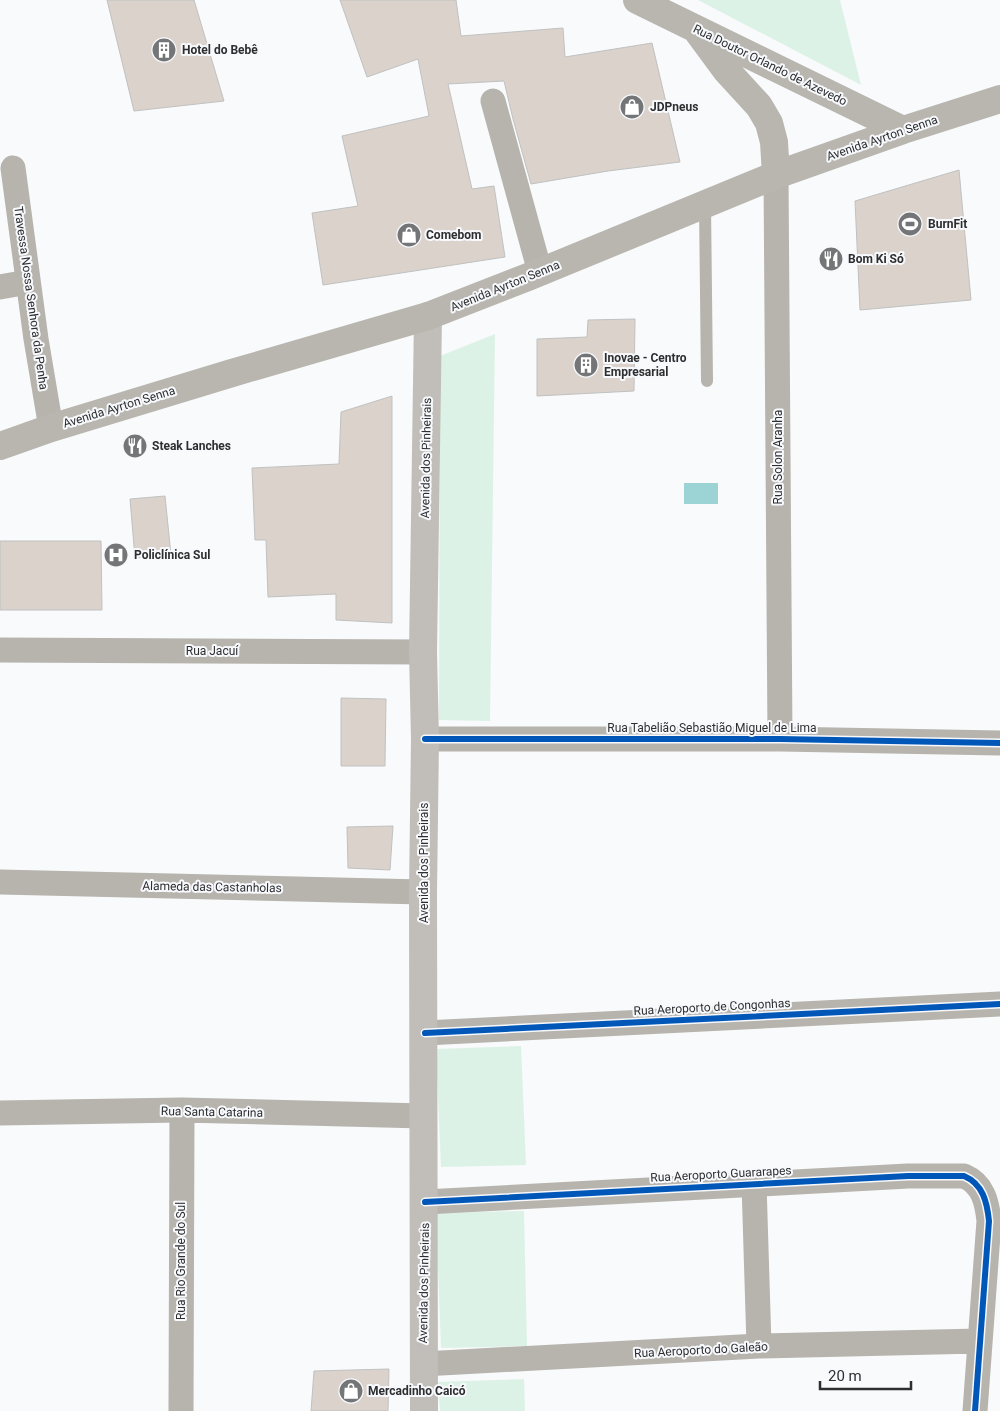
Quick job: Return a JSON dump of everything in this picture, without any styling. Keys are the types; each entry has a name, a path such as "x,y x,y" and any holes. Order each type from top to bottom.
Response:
{"main road":[{"name":"Rua Doutor Orlando de Azevedo","path":"637,0 903,130"},
{"path":"696,30 726,70 759,106 769,123 774,142 776,175"},
{"name":"Avenida Ayrton Senna","path":"0,446 51,428 232,372 428,316 776,175 903,130 1000,99"},
{"name":"Avenida dos Pinheirais","path":"424,1411 425,1032 423,892 425,739 423,652 428,316"}],"street":[{"path":"493,101 540,272"},
{"name":"Travessa Nossa Senhora da Penha","path":"13,168 28,282 51,428"},
{"name":"Rua Solon Aranha","path":"776,175 780,739"},
{"path":"0,287 28,282"},
{"name":"Rua Jacuí","path":"0,650 423,652"},
{"name":"Rua Tabelião Sebastião Miguel de Lima","path":"425,739 780,739 1000,743"},
{"name":"Alameda das Castanholas","path":"0,882 423,892"},
{"name":"Rua Aeroporto de Congonhas","path":"425,1032 1000,1004"},
{"name":"Rua Santa Catarina","path":"0,1113 182,1110 424,1116"},
{"name":"Rua Rio Grande do Sul","path":"181,1411 182,1110"},
{"name":"Rua Aeroporto Guararapes","path":"425,1202 908,1176 964,1176 972,1179 984,1196 989,1222 974,1411"},
{"path":"754,1184 759,1346"},
{"name":"Rua Aeroporto do Galeão","path":"423,1364 759,1346 979,1341"}],"lane":[{"path":"705,205 708,381"}],"green space":[{"path":"698,0 840,0 861,85"},
{"path":"495,334 490,721 439,720 440,356"},
{"path":"521,1046 526,1165 441,1167 436,1049"},
{"path":"524,1211 527,1346 441,1348 436,1213"},
{"path":"524,1379 525,1411 440,1411 438,1382"}],"water":[{"path":"684,483 718,483 718,504 684,504"}],"building":[{"name":"Hotel do Bebê","path":"107,0 194,0 224,101 134,111"},
{"path":"340,0 456,0 461,36 563,28 565,57 652,43 680,162 608,171 531,184 504,81 448,84 472,189 494,186 505,257 323,285 312,213 358,206 342,136 429,116 418,59 367,77"},
{"name":"BurnFit","path":"959,170 971,300 860,310 855,201"},
{"name":"Inovae - Centro Empresarial","path":"635,319 634,391 537,396 537,339 587,337 588,320"},
{"path":"392,396 392,623 336,620 336,594 268,597 266,540 255,540 252,468 339,464 341,412"},
{"path":"165,496 171,555 135,558 130,499"},
{"path":"0,541 101,541 102,610 0,610"},
{"path":"341,698 386,699 385,766 341,766"},
{"path":"393,826 390,870 348,868 347,827"},
{"name":"Mercadinho Caicó","path":"389,1369 388,1411 311,1411 314,1371"}],"cycle path":[{"path":"425,739 780,739 1000,743"},
{"path":"425,1033 1000,1004"},
{"path":"425,1202 908,1176 964,1176 976,1184 983,1194 989,1221 975,1411"}],"place":[{"name":"Hotel do Bebê","path":"164,50"},
{"name":"JDPneus","path":"632,107"},
{"name":"BurnFit","path":"910,224"},
{"name":"Comebom","path":"409,235"},
{"name":"Bom Ki Só","path":"831,259"},
{"name":"Inovae - Centro Empresarial","path":"586,365"},
{"name":"Steak Lanches","path":"135,446"},
{"name":"Policlínica Sul","path":"116,555"},
{"name":"Mercadinho Caicó","path":"351,1391"}]}
